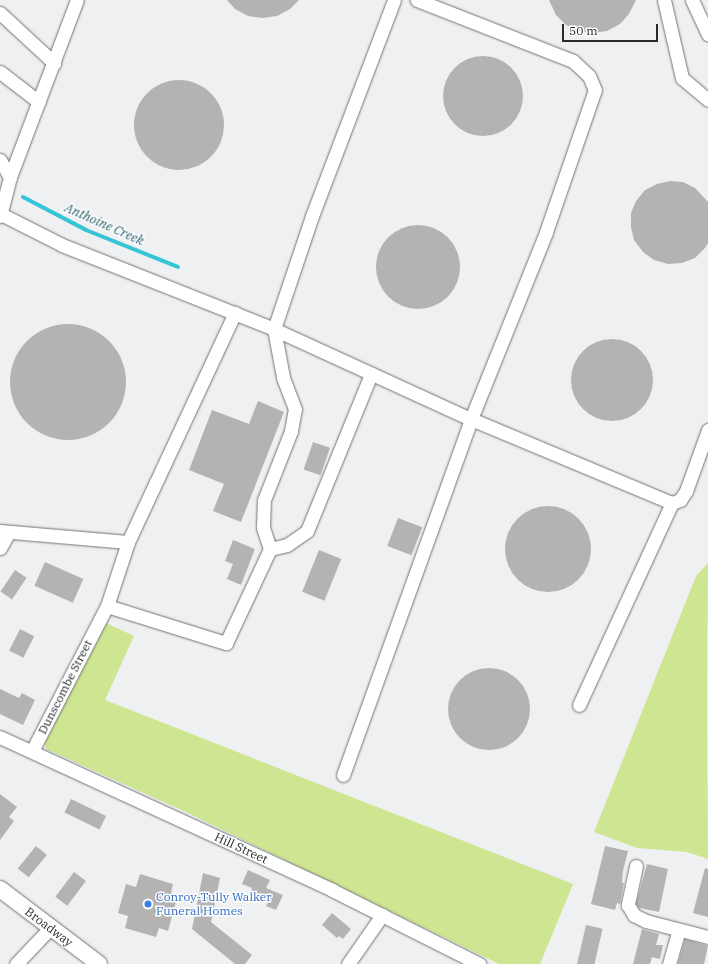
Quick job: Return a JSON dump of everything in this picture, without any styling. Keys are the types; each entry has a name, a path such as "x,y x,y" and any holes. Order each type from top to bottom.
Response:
{"main road":[{"name":"Broadway","path":"0,889 99,964"}],"street":[{"path":"77,0 10,177 1,215 62,245 274,329 471,419 672,503 680,500 686,491 708,430"},
{"path":"107,606 226,643 270,548 263,527 264,500 291,431 295,409 283,377 274,329 312,216 394,0"},
{"path":"343,774 471,419 546,232 595,90 589,76 573,61 417,0"},
{"path":"664,0 682,78 708,100"},
{"path":"692,0 708,34"},
{"path":"0,12 54,63"},
{"path":"0,72 39,102"},
{"path":"0,160 10,177"},
{"name":"Dunscombe Street","path":"32,751 107,606 128,542 234,313"},
{"path":"270,548 287,545 307,530 371,374"},
{"path":"579,705 672,503"},
{"path":"0,548 4,532 128,542"},
{"name":"Hill Street","path":"0,737 382,915 479,964"},
{"path":"636,866 628,905 634,915 646,921 708,937"},
{"path":"348,964 382,915"},
{"path":"16,964 50,928"},
{"path":"669,964 679,930"}],"green space":[{"path":"708,563 708,859 687,852 637,848 594,832 696,576"},
{"path":"106,623 134,636 105,700 573,884 540,964 499,964 186,812 46,749 45,742"}],"building":[{"path":"227,0 299,0 290,9 277,16 262,18 248,16 235,9"},
{"path":"549,0 636,0 629,14 620,24 607,31 593,33 579,31 566,25 556,15"},
{"path":"475,56 491,56 512,67 523,88 523,104 512,125 491,136 475,136 461,130 454,125 449,118 443,104 443,88 449,74 454,67 461,62"},
{"path":"179,80 196,84 211,93 220,108 224,125 220,142 211,157 196,166 179,170 162,166 147,157 138,142 134,125 138,108 147,93 162,84"},
{"path":"670,181 683,182 695,188 708,202 708,243 695,258 682,263 668,264 654,260 643,252 634,240 631,227 631,213 636,201 645,190 657,184"},
{"path":"418,225 426,226 441,232 453,244 459,259 459,275 453,290 441,302 426,308 418,309 410,308 395,302 383,290 377,275 376,267 377,259 383,244 395,232 410,226"},
{"path":"68,324 90,328 100,333 109,341 117,350 122,360 126,382 122,404 117,414 109,423 100,431 90,436 68,440 46,436 36,431 27,423 19,414 14,404 10,382 14,360 19,350 27,341 36,333 46,328"},
{"path":"612,339 628,342 641,351 650,364 653,380 650,396 641,409 628,418 612,421 596,418 583,409 574,396 571,380 574,364 583,351 596,342"},
{"path":"258,401 284,412 241,522 213,511 224,484 189,470 212,410 249,424"},
{"path":"313,442 330,448 321,475 304,469"},
{"path":"548,506 564,509 572,513 584,525 588,533 591,549 588,565 584,573 572,585 564,589 548,592 532,589 524,585 512,573 508,565 505,549 508,533 512,525 524,513 532,509"},
{"path":"398,518 422,527 412,555 387,546"},
{"path":"233,540 255,549 241,585 227,579 233,564 225,561"},
{"path":"319,550 341,559 324,601 302,592"},
{"path":"45,562 83,579 73,603 34,586"},
{"path":"15,570 27,578 12,599 0,592"},
{"path":"20,629 34,636 23,658 9,650"},
{"path":"481,668 497,668 512,675 523,686 530,701 530,717 527,725 518,738 505,747 497,750 481,750 466,743 455,732 448,717 448,701 455,686 466,675"},
{"path":"0,689 19,698 22,693 35,700 23,725 0,714"},
{"path":"0,794 17,807 9,817 14,821 0,840"},
{"path":"71,799 106,816 99,830 64,812"},
{"path":"36,846 47,855 29,877 18,869"},
{"path":"605,846 628,851 623,871 622,883 624,883 620,904 617,903 615,910 591,904"},
{"path":"647,864 668,869 659,912 639,908 636,904"},
{"path":"705,868 708,869 708,917 693,913"},
{"path":"248,870 270,880 266,888 283,895 276,910 266,906 269,900 251,891 252,888 242,884"},
{"path":"74,872 86,881 67,906 55,897"},
{"path":"203,873 220,878 211,922 252,955 245,964 235,964 192,929"},
{"name":"Conroy-Tully Walker Funeral Homes","path":"140,874 173,884 171,893 178,895 168,931 159,928 156,937 125,928 128,916 118,913 126,884 136,887"},
{"path":"332,913 351,929 343,939 339,936 337,938 322,925"},
{"path":"586,925 603,929 594,964 577,964"},
{"path":"642,929 659,934 656,945 663,945 660,959 652,957 650,964 633,964"},
{"path":"685,939 708,946 704,964 678,964"}],"waterway":[{"name":"Anthoine Creek","path":"23,197 86,230 178,267"}],"place":[{"name":"Conroy-Tully Walker Funeral Homes","path":"148,904"}]}
